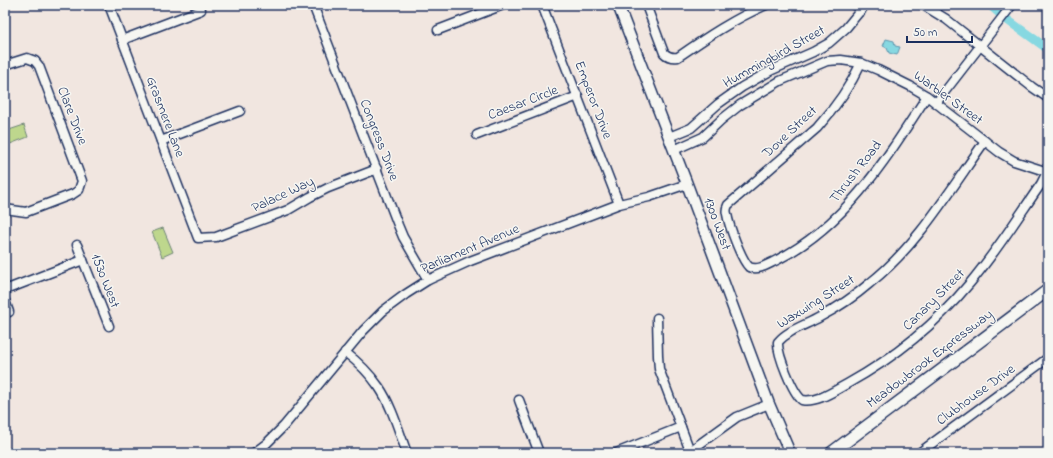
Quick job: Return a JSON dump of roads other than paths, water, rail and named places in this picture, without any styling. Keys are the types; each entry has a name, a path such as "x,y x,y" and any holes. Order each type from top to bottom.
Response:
{"main road":[{"name":"Meadowbrook Expressway","path":"831,453 1048,290"}],"street":[{"name":"Grasmere Lane","path":"109,5 198,238"},
{"name":"Congress Drive","path":"314,5 403,237 428,280"},
{"path":"438,30 503,5"},
{"name":"Emperor Drive","path":"542,5 619,204"},
{"name":"1300 West","path":"618,5 688,184 769,404 790,453"},
{"path":"646,5 664,53 670,57 678,57 732,22 766,5"},
{"path":"923,5 946,19 1048,98"},
{"name":"Hummingbird Street","path":"670,137 691,128 718,104 747,84 772,70 822,47 838,36 861,7"},
{"path":"122,40 201,10"},
{"path":"936,102 1007,12"},
{"name":"Clare Drive","path":"5,65 27,58 35,62 41,73 82,181 79,190 73,194 30,211 20,212 5,209"},
{"name":"Warbler Street","path":"827,61 841,60 861,63 894,77 936,102 999,152 1014,161 1047,172"},
{"name":"Hummingbird Street","path":"674,150 703,137 730,112 764,90 797,73 827,61"},
{"name":"Dove Street","path":"749,267 744,261 728,219 726,209 731,202 817,128 850,84 861,63"},
{"name":"Caesar Circle","path":"477,135 578,96"},
{"name":"Thrush Road","path":"749,267 757,268 784,256 807,241 844,210 876,171 927,96"},
{"path":"161,141 240,111"},
{"name":"Waxwing Street","path":"802,400 795,393 779,352 778,342 787,334 828,313 849,299 888,267 919,234 985,141"},
{"name":"Palace Way","path":"198,238 216,237 288,210 328,188 377,169"},
{"name":"Canary Street","path":"802,400 811,401 861,376 911,342 927,328 959,296 987,262 1041,184 1047,172"},
{"name":"Parliament Avenue","path":"254,453 266,444 284,426 345,352 382,311 428,280 470,261 619,204 649,198 688,184"},
{"name":"1530 West","path":"77,245 109,326"},
{"path":"5,290 83,260"},
{"path":"5,301 10,312"},
{"path":"657,318 659,369 690,451 737,417 769,404"},
{"path":"345,352 368,373 380,388 388,404 407,453"},
{"name":"Clubhouse Drive","path":"919,453 1048,358"},
{"path":"518,400 539,453"},
{"path":"616,453 681,428"}],"water":[{"path":"886,39 894,41 895,46 900,47 897,55 889,53 887,48 883,46"}],"waterway":[{"path":"990,5 1006,19 1048,49"}]}
